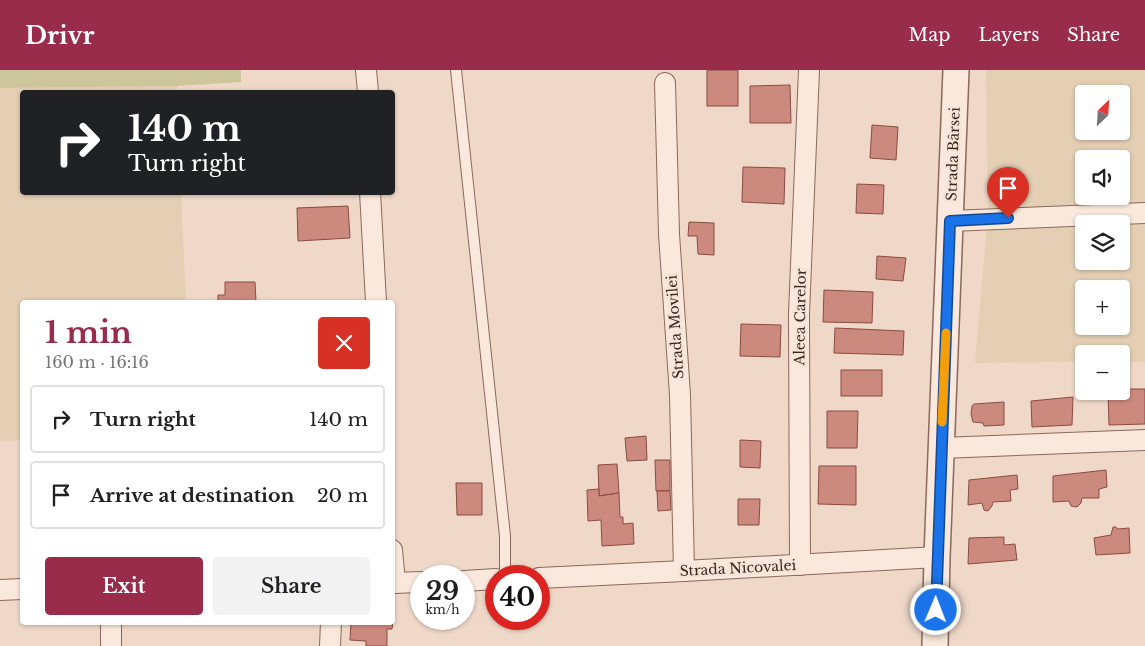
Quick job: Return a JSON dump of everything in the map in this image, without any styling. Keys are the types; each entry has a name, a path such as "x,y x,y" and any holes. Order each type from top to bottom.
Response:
{"street":[{"path":"366,70 368,90"},
{"name":"Aleea Carelor","path":"800,565 799,314 809,70"},
{"name":"Strada Bârsei","path":"935,646 956,70"},
{"name":"Strada Movilei","path":"666,83 669,234 680,395 684,571"},
{"path":"370,195 376,300"},
{"path":"950,221 1145,213"},
{"path":"941,448 1145,440"},
{"name":"Strada Nicovalei","path":"550,577 937,557"},
{"path":"395,584 410,583"},
{"path":"0,590 20,589"},
{"path":"110,646 111,625"},
{"path":"330,646 331,625"}],"lane":[{"path":"456,70 505,536 505,565"}],"shaded area":[{"path":"0,70 241,70 241,82 177,86 0,88"},
{"path":"986,70 1145,70 1145,362 1130,362 1130,345 1075,345 1075,362 975,363 988,213"},
{"path":"177,86 177,90 20,90 20,195 181,195 186,300 20,300 20,440 0,441 0,88"}],"building":[{"path":"707,70 738,70 738,106 707,106"},
{"path":"790,85 791,123 750,123 750,86"},
{"path":"872,125 898,127 896,160 870,158"},
{"path":"743,167 785,168 784,204 742,202"},
{"path":"857,184 884,185 883,214 856,213"},
{"path":"348,206 350,238 298,241 297,208"},
{"path":"689,222 714,223 714,255 698,254 697,236 688,236"},
{"path":"877,256 906,258 903,281 876,279"},
{"path":"225,282 255,282 256,300 218,300 218,295 225,295"},
{"path":"824,290 873,292 872,323 823,322"},
{"path":"741,324 781,325 780,357 740,356"},
{"path":"835,328 904,331 903,355 834,353"},
{"path":"841,370 882,370 882,396 841,396"},
{"path":"1130,389 1145,389 1145,424 1109,425 1108,400 1130,400"},
{"path":"1073,397 1072,425 1032,427 1031,401"},
{"path":"1004,402 1004,425 984,426 983,423 973,422 971,414 974,404"},
{"path":"827,411 858,411 857,448 827,448"},
{"path":"646,436 647,460 627,461 625,438"},
{"path":"740,440 761,441 760,468 740,467"},
{"path":"655,460 670,460 670,491 656,491"},
{"path":"617,464 619,493 599,496 598,465"},
{"path":"819,466 856,466 856,505 818,504"},
{"path":"1106,470 1107,487 1099,489 1099,498 1082,498 1081,503 1077,507 1071,506 1069,501 1053,502 1053,476"},
{"path":"1017,475 1018,489 1010,490 1011,501 993,502 988,511 984,510 982,503 968,505 969,480"},
{"path":"456,483 482,483 482,515 457,515"},
{"path":"599,489 599,496 619,493 620,517 623,517 623,524 633,523 634,544 602,546 601,520 588,521 587,490"},
{"path":"657,491 670,491 671,510 658,511"},
{"path":"738,499 760,499 759,525 738,525"},
{"path":"1113,527 1118,529 1129,528 1130,553 1096,555 1094,538 1111,535"},
{"path":"1004,537 1004,545 1015,544 1017,560 968,564 969,538"},
{"path":"351,625 392,625 392,629 387,629 387,646 366,646 366,641 350,640"}],"slow traffic":[{"path":"942,422 946,333"}],"route":[{"path":"936,610 950,221 1008,218"}]}
